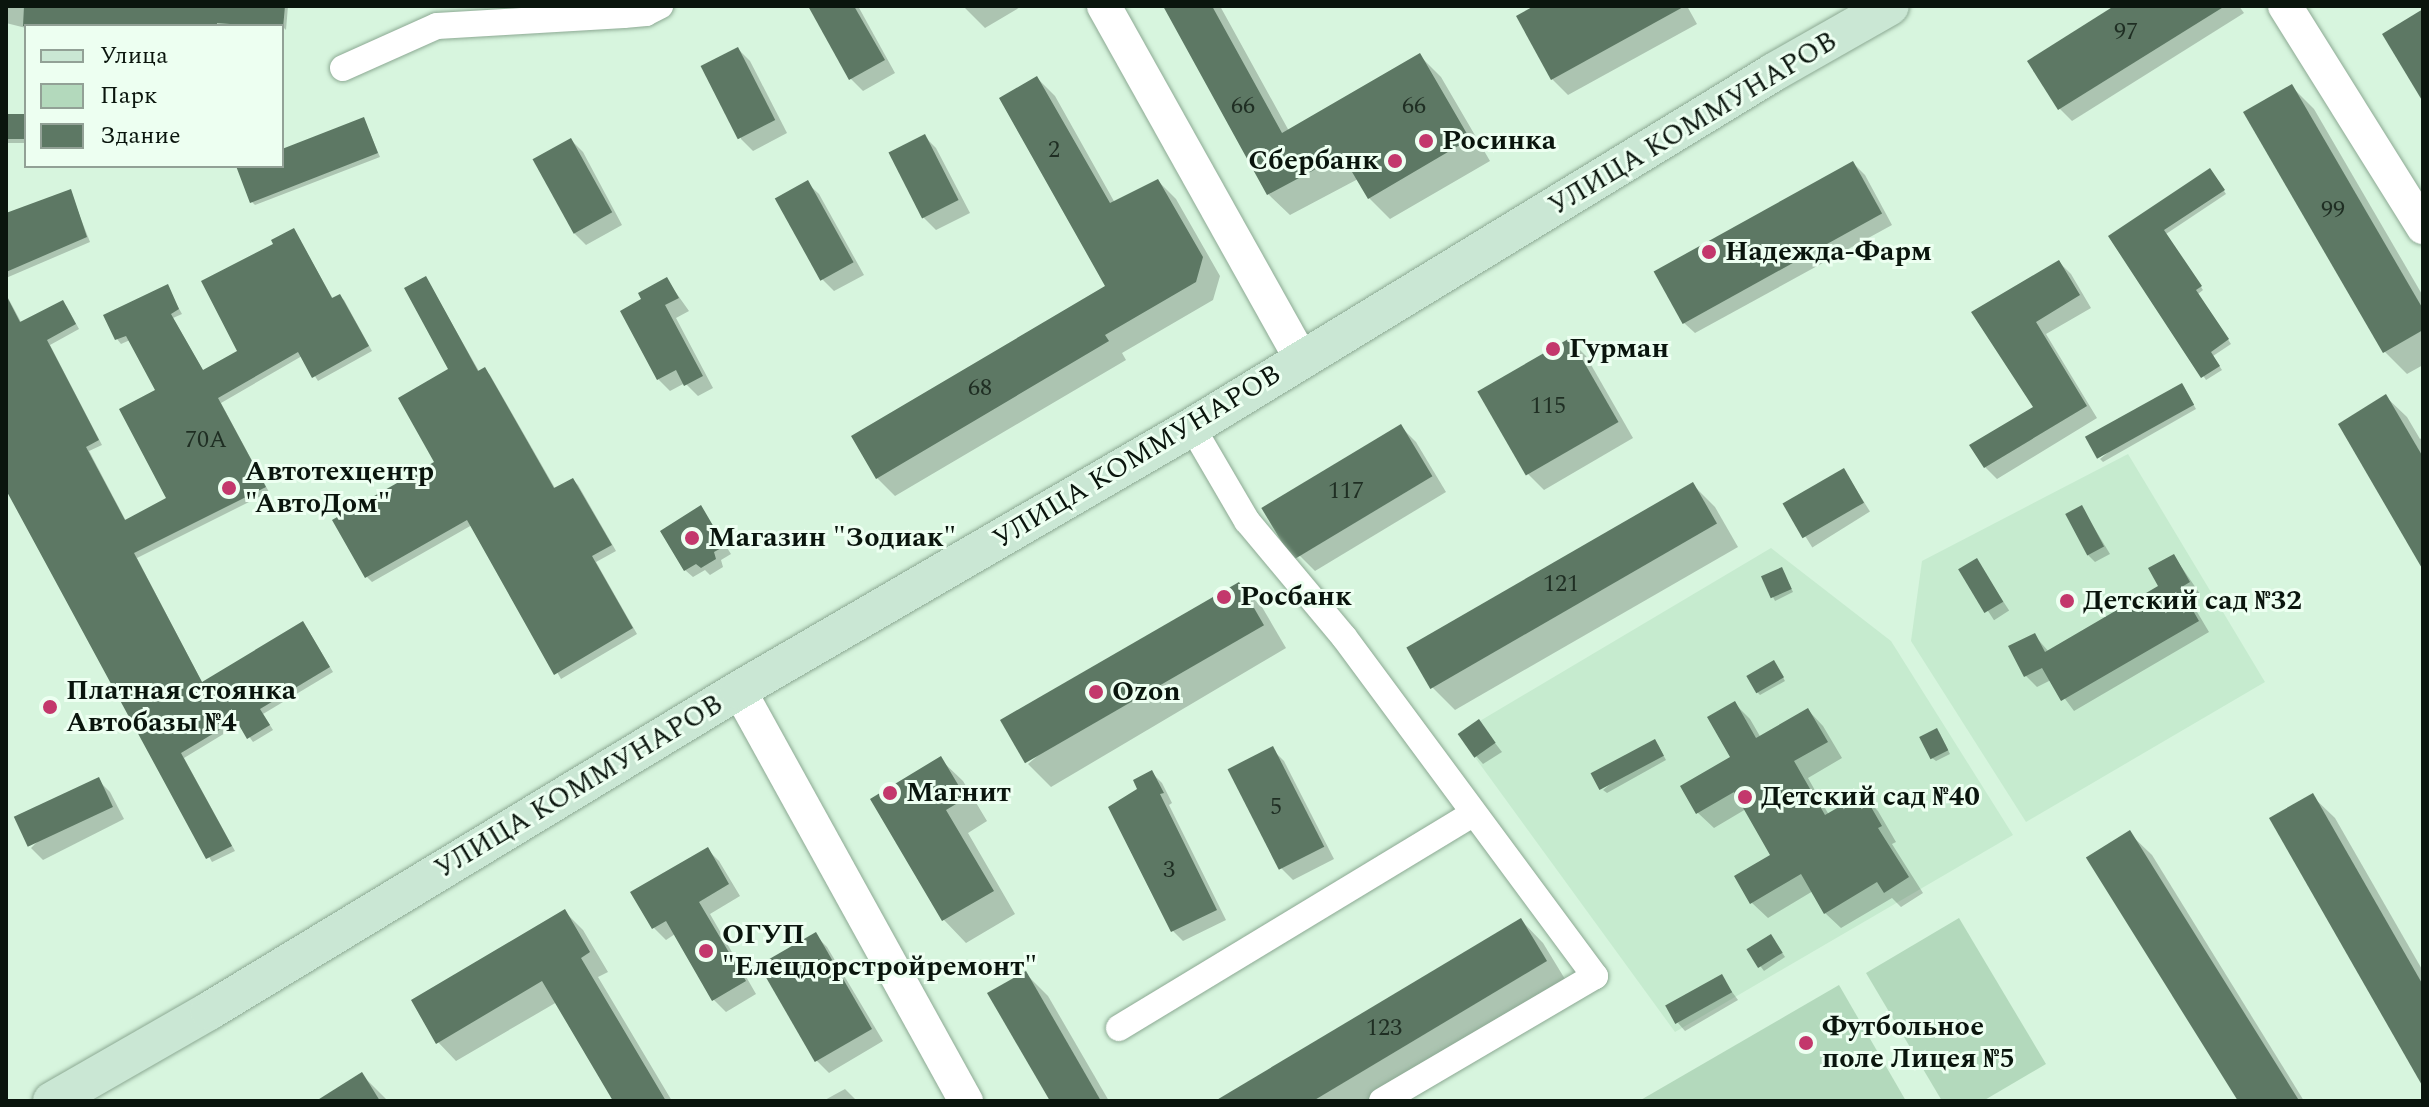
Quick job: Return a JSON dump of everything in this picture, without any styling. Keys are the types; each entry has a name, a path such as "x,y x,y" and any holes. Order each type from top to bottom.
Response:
{"main road":[{"name":"УЛИЦА КОММУНАРОВ","path":"52,1101 233,996 739,690 1192,427 1774,72 1890,6"}],"street":[{"path":"343,68 437,26 624,15 646,13 660,6"},
{"path":"1104,6 1301,358"},
{"path":"2285,6 2423,227"},
{"path":"1192,427 1247,521 1344,637 1595,976 1382,1101"},
{"path":"739,690 966,1101"},
{"path":"1119,1028 1473,814"}],"shaded area":[{"name":"Детский сад №32","path":"2128,454 2265,682 2026,822 1911,641 1922,561"},
{"name":"Детский сад №40","path":"1771,548 1891,641 2013,835 1675,1032 1458,734"}],"green space":[{"path":"1959,918 2046,1064 1983,1101 1942,1101 1866,973"},
{"name":"Футбольное поле Лицея №5","path":"1839,985 1906,1101 1639,1101"}],"building":[{"path":"24,6 285,6 283,24 23,26"},
{"path":"808,6 854,6 885,60 849,80"},
{"path":"1163,6 1212,6 1282,133 1420,53 1470,139 1368,199 1342,155 1267,195"},
{"path":"1534,6 1685,6 1551,80 1516,16"},
{"path":"2114,6 2225,6 2058,110 2027,61"},
{"path":"2423,9 2423,102 2382,34"},
{"path":"738,47 775,120 738,139 701,66"},
{"path":"1037,76 1110,203 1158,179 1203,257 1196,282 1105,335 1109,341 876,479 851,436 1105,286 999,98"},
{"path":"2292,84 2423,309 2423,330 2383,353 2243,112"},
{"path":"6,114 24,114 24,139 6,139"},
{"path":"364,117 378,153 250,203 237,168 284,168 284,148"},
{"path":"925,134 959,200 922,219 888,153"},
{"path":"571,138 612,212 574,234 533,159"},
{"path":"1853,161 1882,213 1683,324 1654,272"},
{"path":"2210,168 2225,190 2164,230 2202,286 2196,290 2229,339 2211,352 2220,366 2201,378 2108,236"},
{"path":"808,180 854,262 820,281 775,198"},
{"path":"71,189 87,237 6,272 6,213"},
{"path":"294,228 332,298 340,294 369,346 312,378 298,352 218,398 266,487 134,553 202,682 303,621 330,667 260,709 270,725 247,739 236,720 181,753 232,846 206,859 6,490 6,295 20,322 63,300 76,324 47,340 99,440 86,447 125,520 166,498 119,409 155,390 126,336 115,340 103,315 168,284 179,309 171,314 203,370 237,351 201,281 273,244 271,240"},
{"path":"2059,260 2080,295 2036,322 2087,406 1984,468 1969,445 2033,407 1971,312"},
{"path":"426,276 478,371 485,367 554,488 573,478 612,545 592,556 633,628 554,675 467,520 365,578 332,520 434,462 398,398 448,369 404,288"},
{"path":"667,277 679,298 665,305 703,376 684,386 676,370 657,380 620,311 641,299 638,293"},
{"path":"1570,338 1618,422 1526,476 1477,392"},
{"path":"2182,383 2194,405 2097,459 2085,437"},
{"path":"2386,394 2423,457 2423,570 2338,424"},
{"path":"1401,424 1432,476 1293,560 1261,508"},
{"path":"1844,468 1864,503 1803,538 1783,504"},
{"path":"1693,482 1717,524 1430,689 1406,648"},
{"name":"Магазин \"Зодиак\"","path":"701,505 725,546 714,552 716,559 701,568 696,564 684,571 660,531"},
{"path":"2082,505 2104,546 2087,555 2065,514"},
{"path":"2174,554 2190,582 2180,588 2199,621 2061,701 2042,668 2024,677 2008,646 2035,633 2045,652 2158,586 2148,568"},
{"path":"1977,558 2003,602 1984,613 1958,569"},
{"path":"1782,567 1792,589 1771,598 1761,576"},
{"path":"1239,582 1264,625 1025,763 1000,720"},
{"path":"1774,660 1784,677 1756,693 1746,676"},
{"path":"1735,701 1756,738 1808,708 1828,742 1794,761 1825,815 1863,793 1882,826 1878,828 1909,877 1884,893 1877,882 1824,914 1801,874 1750,904 1734,876 1770,855 1734,792 1696,814 1680,786 1730,757 1707,717"},
{"path":"1479,719 1496,743 1474,758 1458,734"},
{"path":"1937,728 1948,750 1931,759 1919,737"},
{"path":"1655,739 1664,756 1599,790 1591,773"},
{"path":"1273,746 1324,847 1279,870 1228,769"},
{"path":"941,756 966,798 946,810 994,891 942,921 870,799"},
{"path":"1152,770 1164,793 1160,794 1217,910 1171,932 1108,807 1137,789 1133,780"},
{"path":"99,777 113,807 28,847 14,817"},
{"path":"2313,793 2423,985 2423,1087 2269,818"},
{"path":"2130,830 2299,1100 2238,1101 2086,858"},
{"path":"708,847 729,884 699,902 746,981 712,1001 666,921 652,929 630,892"},
{"path":"565,909 590,952 581,958 666,1101 613,1101 542,981 436,1044 411,1000"},
{"path":"1521,918 1547,961 1313,1101 1215,1101"},
{"path":"816,932 872,1029 815,1062 759,965"},
{"path":"1771,934 1783,953 1758,968 1746,949"},
{"path":"1026,971 1101,1101 1050,1101 987,993"},
{"path":"1722,974 1732,992 1675,1024 1665,1006"},
{"path":"362,1072 380,1101 316,1101"}],"place":[{"name":"Росинка","path":"1426,141"},
{"name":"Сбербанк","path":"1395,161"},
{"name":"Надежда-Фарм","path":"1709,252"},
{"name":"Гурман","path":"1553,349"},
{"name":"Автотехцентр \"АвтоДом\"","path":"229,488"},
{"name":"Магазин \"Зодиак\"","path":"692,538"},
{"name":"Росбанк","path":"1224,597"},
{"name":"Детский сад №32","path":"2067,601"},
{"name":"Ozon","path":"1096,692"},
{"name":"Платная стоянка Автобазы №4","path":"50,707"},
{"name":"Магнит","path":"890,793"},
{"name":"Детский сад №40","path":"1745,797"},
{"name":"ОГУП \"Елецдорстройремонт\"","path":"706,951"},
{"name":"Футбольное поле Лицея №5","path":"1806,1043"}]}
